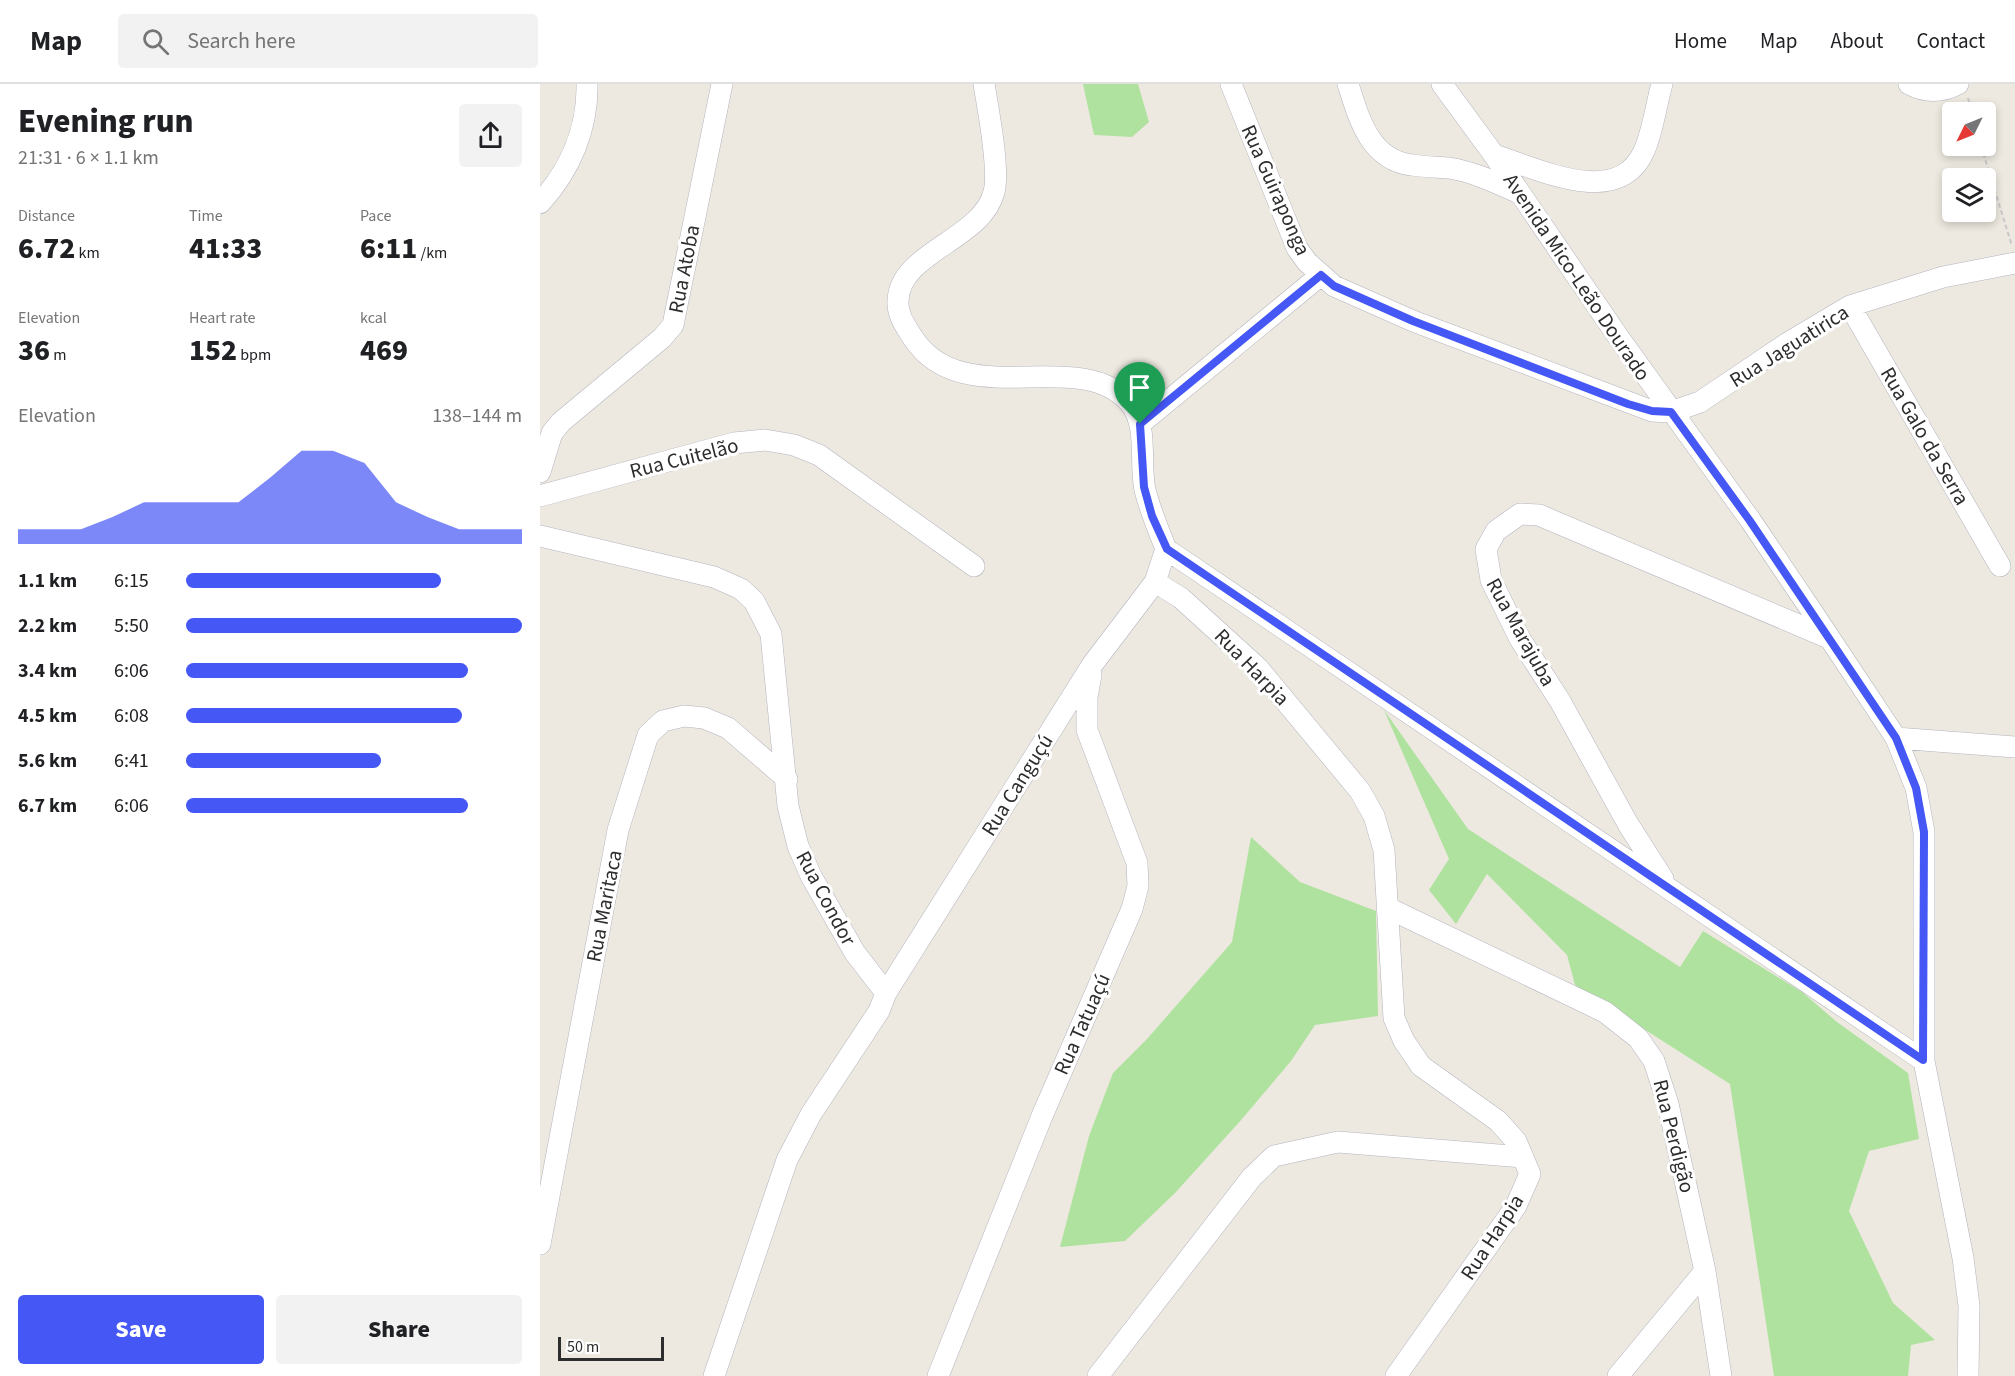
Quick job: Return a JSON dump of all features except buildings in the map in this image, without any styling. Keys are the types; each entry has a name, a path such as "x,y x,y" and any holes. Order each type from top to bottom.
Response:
{"street":[{"path":"540,203 564,173 576,149 588,107 587,84"},
{"name":"Rua Atoba","path":"540,472 552,434 561,422 662,338 673,325 722,84"},
{"path":"984,84 993,150 994,191 987,208 972,226 926,258 905,279 898,300 902,321 916,343 935,359 960,371 993,378 1054,377 1100,381 1131,403 1140,424 1144,487 1152,516 1167,549 1923,1060"},
{"name":"Rua Guiraponga","path":"1232,84 1297,248 1306,262 1334,286 1424,325 1628,404 1652,411 1671,412"},
{"path":"1348,84 1367,135 1377,149 1391,159 1410,165 1468,172 1519,193"},
{"name":"Avenida Mico-Leão Dourado","path":"1442,84 1494,154 1671,412 1750,521 1896,738 1916,788 1924,832 1923,1060 1964,1258 1969,1306 1968,1376"},
{"path":"1494,154 1575,180 1596,183 1622,176 1644,152 1662,84"},
{"path":"1909,84 1919,89 1935,91 1958,84"},
{"name":"Rua Jaguatirica","path":"1671,412 1700,402 1786,344 1850,306 1943,276 2015,264"},
{"path":"1140,424 1321,275"},
{"name":"Rua Galo da Serra","path":"1850,306 2000,566"},
{"name":"Rua Cuitelão","path":"540,496 734,443 775,442 794,445 819,455 974,566"},
{"name":"Rua Marajuba","path":"1668,888 1628,824 1560,701 1520,639 1491,580 1486,568 1486,549 1496,531 1520,514 1539,515 1829,638"},
{"name":"Rua Condor","path":"540,536 714,577 741,589 754,601 771,634 788,806 798,846 811,876 855,953 886,993"},
{"path":"1155,582 1167,549"},
{"name":"Rua Canguçú","path":"886,993 1092,665 1155,582"},
{"name":"Rua Harpia","path":"1155,582 1181,598 1258,668 1360,791 1374,816 1384,850 1394,1018 1404,1041 1421,1065 1498,1121 1516,1141 1530,1174 1516,1206 1396,1376"},
{"name":"Rua Tatuaçú","path":"938,1376 1042,1116 1132,909 1138,886 1137,863 1087,730 1087,697 1092,665"},
{"name":"Rua Maritaca","path":"540,1244 618,830 648,735 663,721 684,716 704,718 728,728 787,779"},
{"path":"1896,738 2015,747"},
{"name":"Rua Perdigão","path":"1388,908 1605,1012 1638,1038 1654,1060 1668,1104 1705,1271 1721,1376"},
{"path":"714,1376 787,1160 811,1114 879,1011 886,993"},
{"path":"1098,1376 1252,1177 1274,1156 1338,1142 1523,1157"},
{"path":"1618,1376 1705,1271"}],"path":[{"path":"1984,156 2015,254"}],"green space":[{"path":"1083,84 1138,84 1149,122 1132,137 1094,135"},
{"path":"1384,710 1468,829 1680,967 1703,931 1802,992 1837,1022 1908,1073 1919,1139 1869,1151 1849,1211 1893,1303 1935,1340 1911,1345 1908,1376 1774,1376 1730,1084 1575,985 1567,955 1487,874 1456,924 1429,890 1449,859"},
{"path":"1251,837 1300,882 1376,911 1378,1016 1315,1025 1291,1061 1242,1119 1175,1193 1125,1241 1060,1247 1089,1136 1113,1073 1147,1039 1232,942"}],"route":[{"path":"1321,275 1334,286 1413,321 1628,404 1652,411 1671,412 1750,521 1896,738 1916,788 1924,832 1923,1060 1167,549 1152,516 1144,487 1140,424 1321,275"}]}
